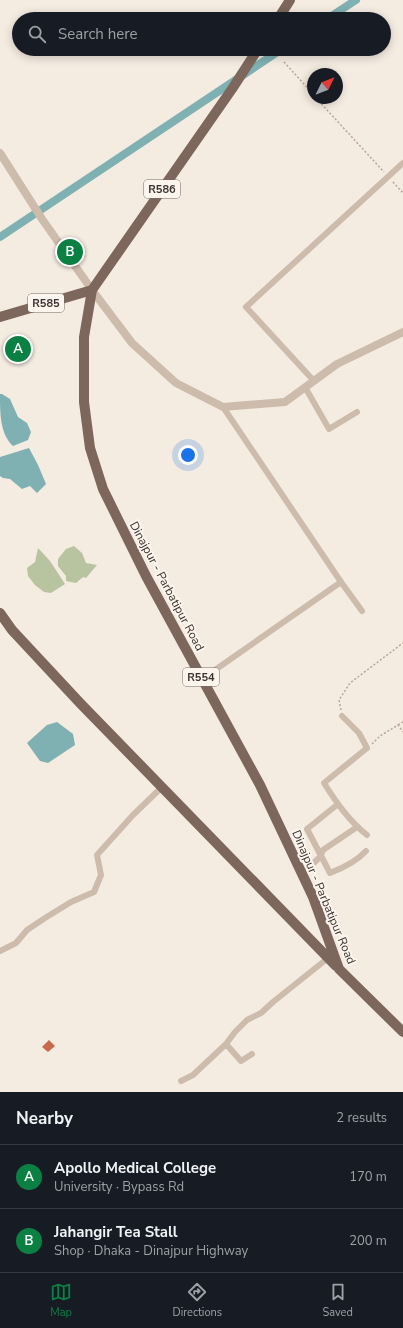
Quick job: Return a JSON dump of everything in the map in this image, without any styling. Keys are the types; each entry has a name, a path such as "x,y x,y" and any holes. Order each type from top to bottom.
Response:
{"main road":[{"path":"282,12 290,0"},
{"name":"R586","path":"92,290 253,56"},
{"name":"R585","path":"0,317 92,290"},
{"name":"Dinajpur - Parbatipur Road","path":"92,290 84,337 84,402 90,448 103,489 146,576 260,785 313,897 339,969 403,1032"},
{"name":"R554","path":"0,613 12,630 80,703 339,969"}],"street":[{"path":"0,153 28,199 132,344 176,383 223,407 362,612"},
{"path":"314,381 246,307 403,163"},
{"path":"223,407 285,402 337,364 403,332"},
{"path":"305,387 329,429 357,412"},
{"path":"202,680 341,582"},
{"path":"342,716 359,733 368,748 324,783 338,804 357,827 367,835"},
{"path":"0,951 16,943 27,930 45,918 71,902 94,892 101,875 97,855 133,815 162,787"},
{"path":"338,804 307,829 320,857 330,873 340,870 359,858 366,851"},
{"path":"302,874 320,857 323,850 357,827"},
{"path":"181,1081 193,1075 226,1044 247,1020 261,1013 328,958"},
{"path":"226,1044 241,1061 252,1054"}],"path":[{"path":"284,62 307,87"},
{"path":"321,104 403,193"},
{"path":"342,716 339,700 350,683 403,643"},
{"path":"368,748 380,736 403,722"},
{"path":"398,725 403,732"}],"green space":[{"path":"74,546 82,553 86,563 97,565 86,578 83,577 76,583 66,581 66,576 58,566 58,559 66,549"},
{"path":"38,548 50,561 65,584 51,593 44,592 35,585 28,576 27,568 35,562"}],"water":[{"path":"0,394 10,399 18,417 27,423 31,432 28,440 13,446 5,435 0,408"},
{"path":"29,448 46,484 37,493 30,486 22,489 10,479 0,476 0,457"},
{"path":"57,722 73,734 75,745 48,763 40,761 27,743 47,725"}],"building":[{"path":"49,1040 55,1046 48,1052 42,1047"}],"waterway":[{"path":"338,12 356,0"},
{"path":"0,237 272,56"}],"place":[{"name":"Jahangir Tea Stall","path":"70,252"},
{"name":"Apollo Medical College","path":"18,349"}]}
